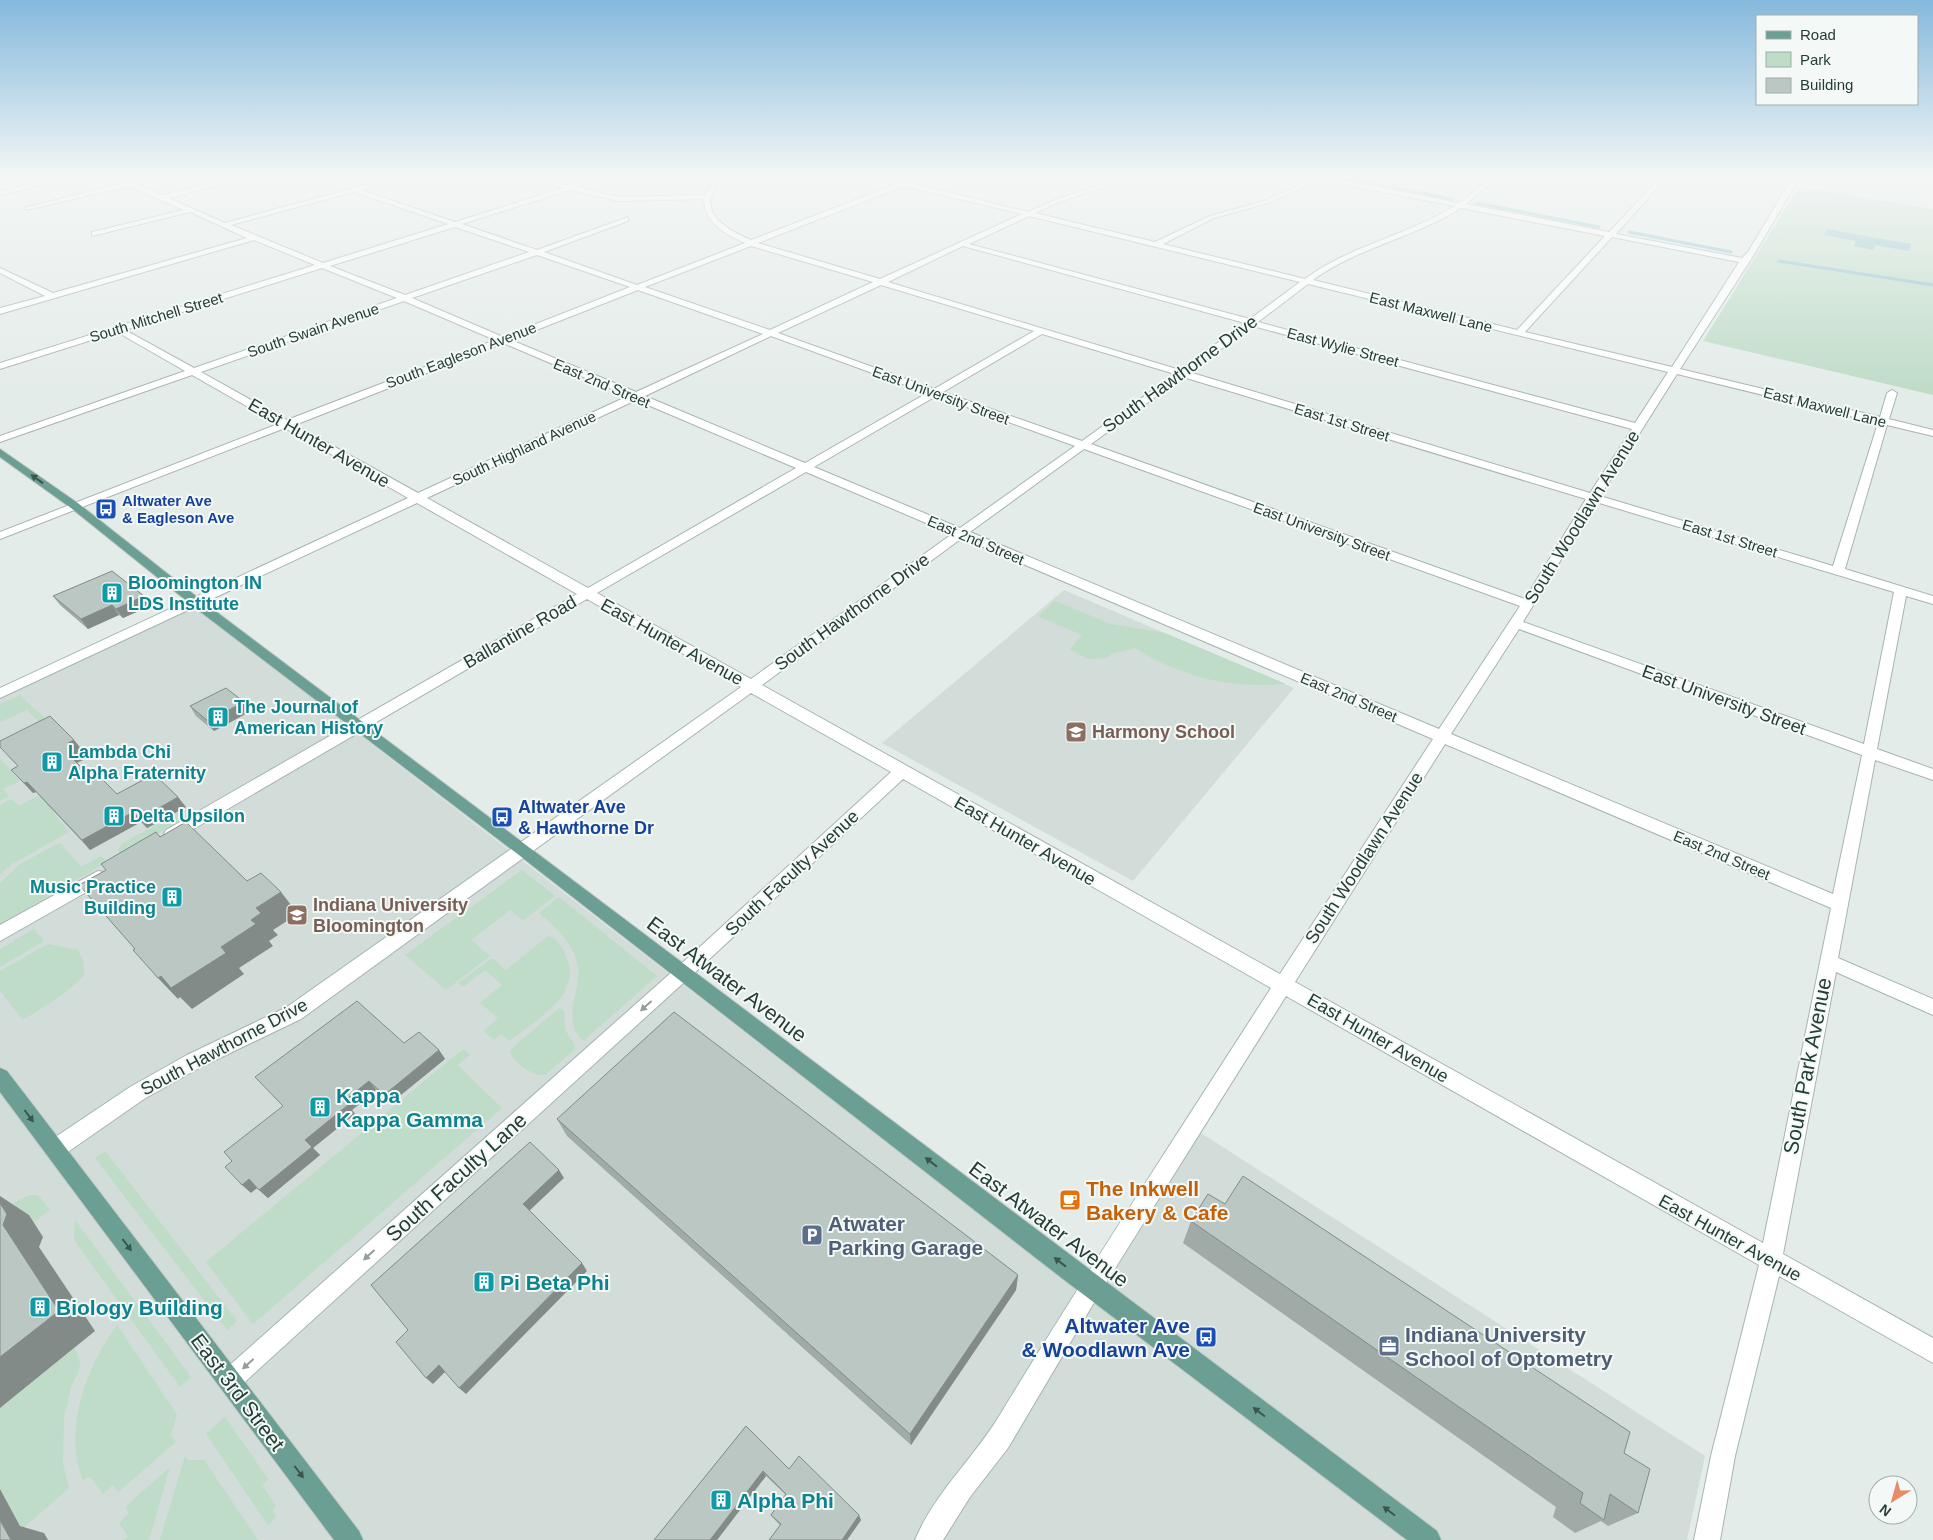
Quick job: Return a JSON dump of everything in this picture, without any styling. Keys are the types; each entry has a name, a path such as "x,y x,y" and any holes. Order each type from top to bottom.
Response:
{"main road":[{"name":"East Atwater Avenue","path":"0,452 75,506 195,601 521,848 1091,1286 1428,1540"},
{"name":"East 3rd Street","path":"0,1077 350,1540"}],"street":[{"path":"0,310 220,248"},
{"name":"East 2nd Street","path":"278,248 404,298 1839,904"},
{"name":"South Mitchell Street","path":"0,366 380,248"},
{"name":"East University Street","path":"526,248 638,286 1527,604"},
{"name":"South Swain Avenue","path":"0,439 549,248"},
{"name":"South Eagleson Avenue","path":"0,536 738,248"},
{"name":"East 1st Street","path":"767,248 1933,600"},
{"name":"South Highland Avenue","path":"0,693 954,248"},
{"name":"East Wylie Street","path":"976,248 1637,427"},
{"name":"East Maxwell Lane","path":"1173,248 1933,433"},
{"name":"South Hawthorne Drive","path":"55,1149 137,1092 194,1061 294,1013 521,848 751,686 1180,373 1252,323 1322,269 1342,257 1366,248"},
{"path":"1519,333 1596,248"},
{"path":"1699,248 1746,255"},
{"name":"South Woodlawn Avenue","path":"928,1540 961,1488 999,1439 1091,1286 1442,736 1516,624 1637,427 1676,371 1751,248"},
{"path":"0,270 52,296"},
{"name":"East Hunter Avenue","path":"117,329 1933,1351"},
{"name":"Ballantine Road","path":"162,840 586,593 937,393 1041,331"},
{"path":"1838,571 1892,393"},
{"name":"South Park Avenue","path":"1707,1540 1722,1456 1771,1261 1901,590"},
{"name":"East University Street","path":"1516,624 1933,775"},
{"name":"South Faculty Avenue","path":"682,973 902,771"},
{"path":"0,934 110,870"},
{"path":"1828,961 1933,1007"},
{"name":"South Faculty Lane","path":"230,1380 682,973"}],"shaded area":[{"name":"Harmony School","path":"1064,590 1294,688 1133,881 882,743"},
{"name":"Indiana University Bloomington","path":"193,606 1095,1303 1201,1133 1705,1456 1687,1540 0,1540 0,698"}],"green space":[{"path":"1761,248 1933,248 1933,395 1703,341"},
{"path":"1055,601 1111,624 1165,633 1286,684 1246,685 1207,679 1170,667 1135,648 1111,654 1108,658 1087,659 1070,649 1082,635 1038,616"},
{"path":"20,695 51,724 45,727 27,710 0,722 0,704"},
{"path":"0,759 20,781 3,789 9,796 0,801"},
{"path":"98,787 52,811 69,832 12,864 0,874 0,805 11,799 20,806 41,794"},
{"path":"188,807 195,813 122,854 118,851 122,844"},
{"path":"60,843 81,867 101,856 107,862 0,924 0,883 20,864"},
{"path":"522,870 555,896 523,920 510,910 471,940 490,956 446,990 405,955"},
{"path":"559,897 657,976 583,1041 576,1032 572,1014 578,976 576,958 563,936 539,913"},
{"path":"34,929 44,941 0,967 0,949"},
{"path":"548,936 559,944 569,967 569,980 564,992 545,1014 510,1041 501,1034 494,1040 484,1031 498,1018 480,1003 502,985 485,970 463,987 458,983 492,958 506,970"},
{"path":"48,944 78,950 83,960 84,976 62,995 23,1020 0,991 0,971"},
{"path":"559,1008 564,1011 565,1030 575,1045 575,1049 545,1075 529,1071 514,1059 510,1050"},
{"path":"463,1049 470,1055 458,1065 502,1108 253,1324 206,1262"},
{"path":"105,1151 237,1321 227,1330 95,1158"},
{"path":"29,1195 38,1195 50,1210 34,1222 29,1215 0,1210"},
{"path":"75,1220 191,1377 180,1387 74,1240"},
{"path":"117,1325 177,1415 171,1435 176,1442 118,1492 113,1485 103,1494 90,1476 83,1481 77,1461 77,1420 87,1379"},
{"path":"75,1348 80,1362 79,1371 72,1384 64,1417 63,1464 69,1488 22,1529 0,1489 0,1408"},
{"path":"225,1417 268,1479 262,1485 276,1506 272,1511 276,1517 268,1525 206,1434"},
{"path":"185,1456 188,1460 204,1460 258,1540 160,1540"},
{"path":"170,1467 149,1540 124,1540 128,1536 119,1523 129,1513 125,1507"}],"water":[{"path":"1891,248 1910,248 1909,251"}],"building":[{"name":"Bloomington IN LDS Institute","path":"112,571 144,596 116,609 112,605 81,619 53,596"},
{"path":"226,688 244,702 208,721 190,706"},
{"path":"50,716 74,740 68,743 75,750 68,754 91,777 97,774 117,794 154,774 178,797 140,819 133,812 82,840 27,782 24,783 11,770 18,766 0,747 0,741"},
{"path":"186,822 247,881 261,873 281,892 256,908 261,913 251,920 256,924 221,947 226,953 171,988 161,976 158,978 79,885 106,870 101,864 156,832 160,837"},
{"name":"Kappa Kappa Gamma","path":"357,1001 404,1043 419,1032 439,1050 384,1095 369,1081 344,1101 348,1105 305,1140 312,1147 259,1190 249,1179 242,1185 225,1167 232,1161 224,1152 283,1106 255,1077"},
{"name":"Atwater Parking Garage","path":"674,1012 1018,1275 910,1434 557,1119"},
{"name":"Pi Beta Phi","path":"530,1142 559,1170 523,1204 582,1263 459,1388 439,1365 426,1378 396,1342 408,1330 371,1285"},
{"path":"1243,1176 1630,1432 1624,1453 1650,1469 1638,1513 1610,1494 1604,1520 1580,1503 1583,1493 1191,1221 1208,1194 1225,1204"},
{"path":"0,1203 7,1214 3,1225 59,1311 0,1357"},
{"path":"746,1426 789,1469 799,1456 859,1515 842,1540 769,1540 781,1524 771,1515 786,1494 763,1471 710,1540 654,1540"},
{"path":"0,1520 11,1540 0,1540"}],"waterway":[{"path":"1710,248 1731,252"},
{"path":"1779,261 1933,285"}],"place":[{"name":"Altwater Ave & Eagleson Ave","path":"106,509"},
{"name":"Bloomington IN LDS Institute","path":"112,593"},
{"name":"The Journal of American History","path":"218,717"},
{"name":"Harmony School","path":"1076,732"},
{"name":"Lambda Chi Alpha Fraternity","path":"52,762"},
{"name":"Delta Upsilon","path":"114,816"},
{"name":"Altwater Ave & Hawthorne Dr","path":"502,817"},
{"name":"Music Practice Building","path":"172,897"},
{"name":"Indiana University Bloomington","path":"297,915"},
{"name":"Kappa Kappa Gamma","path":"320,1107"},
{"name":"The Inkwell Bakery & Cafe","path":"1070,1200"},
{"name":"Atwater Parking Garage","path":"812,1235"},
{"name":"Pi Beta Phi","path":"484,1282"},
{"name":"Biology Building","path":"40,1307"},
{"name":"Altwater Ave & Woodlawn Ave","path":"1206,1337"},
{"name":"Indiana University School of Optometry","path":"1389,1346"},
{"name":"Alpha Phi","path":"721,1500"}]}
